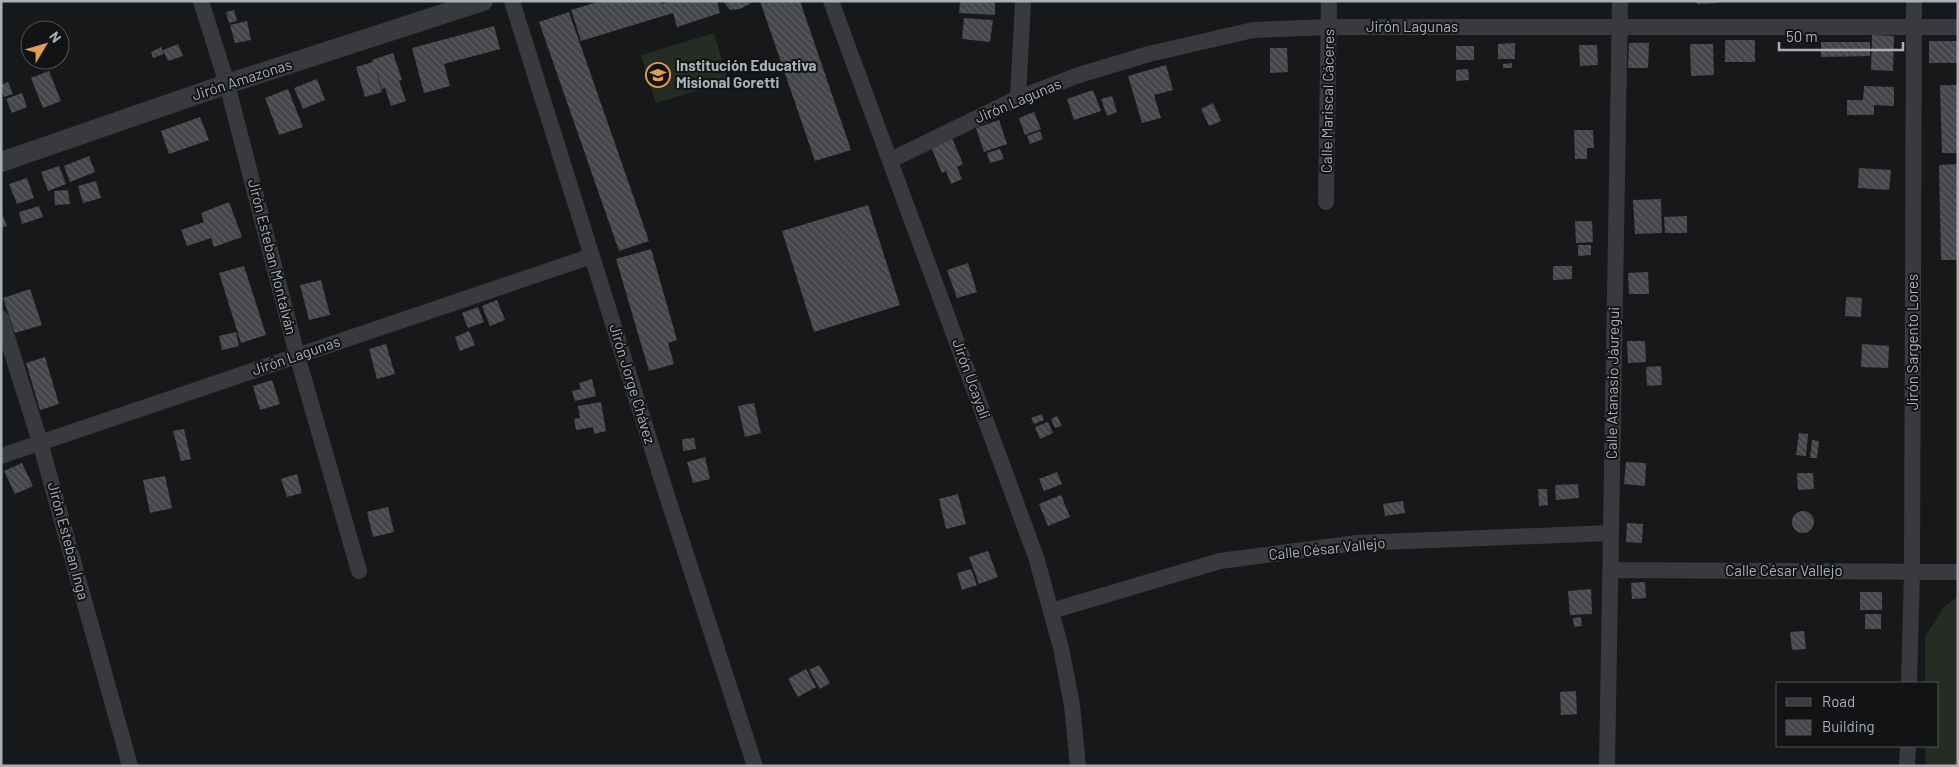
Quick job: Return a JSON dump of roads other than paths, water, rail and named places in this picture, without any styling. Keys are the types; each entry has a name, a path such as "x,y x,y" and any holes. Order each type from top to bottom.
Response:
{"street":[{"name":"Jirón Esteban Montalván","path":"201,1 227,84 297,355 359,570"},
{"name":"Jirón Amazonas","path":"1,162 227,84 483,1"},
{"name":"Jirón Jorge Chávez","path":"512,1 755,766"},
{"name":"Jirón Ucayali","path":"831,1 1036,557 1061,648 1072,705 1078,766"},
{"path":"1018,98 1023,1"},
{"name":"Calle Mariscal Cáceres","path":"1326,202 1330,1"},
{"name":"Calle Atanasio Jáuregui","path":"1607,766 1620,1"},
{"name":"Jirón Sargento Lores","path":"1909,682 1912,572 1914,1"},
{"name":"Jirón Lagunas","path":"891,160 1018,98 1149,54 1253,30 1330,27 1958,27"},
{"name":"Jirón Lagunas","path":"1,456 592,256"},
{"name":"Jirón Esteban Inga","path":"1,318 40,442 130,766"},
{"name":"Calle César Vallejo","path":"1051,611 1220,561 1357,544 1610,533"},
{"name":"Calle César Vallejo","path":"1610,570 1958,572"},
{"path":"1907,766 1908,747"}],"place":[{"name":"Institución Educativa Misional Goretti","path":"658,75"}]}
